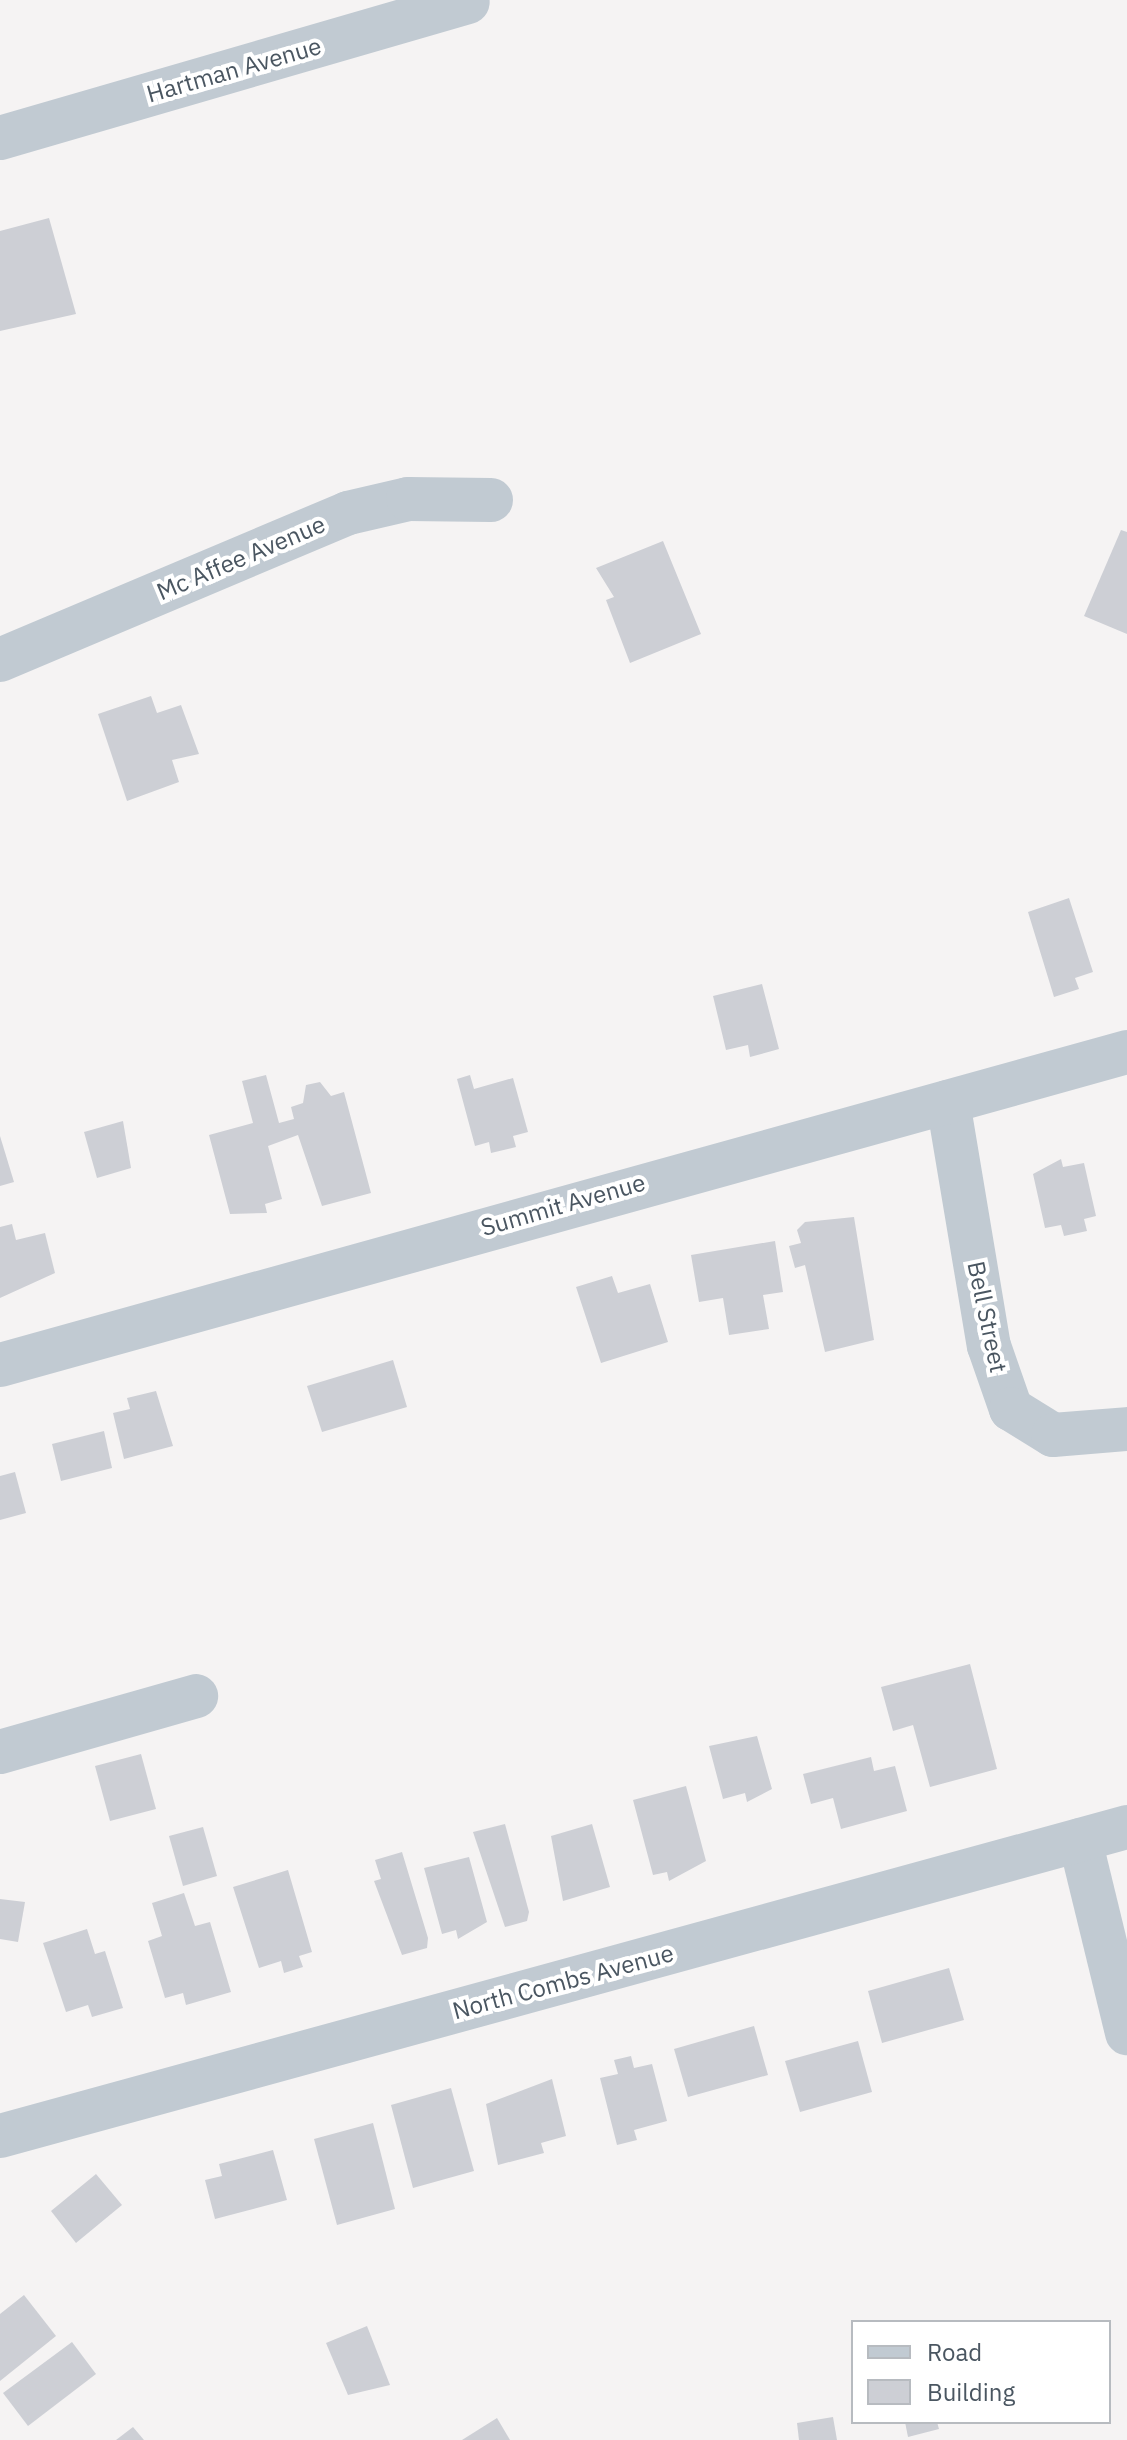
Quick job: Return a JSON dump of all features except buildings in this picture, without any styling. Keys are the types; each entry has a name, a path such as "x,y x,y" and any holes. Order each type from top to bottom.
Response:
{"street":[{"name":"Hartman Avenue","path":"0,138 468,2"},
{"name":"Mc Affee Avenue","path":"0,660 348,513 408,499 491,500"},
{"name":"Summit Avenue","path":"0,1365 1127,1052"},
{"name":"Bell Street","path":"948,1102 989,1346 1011,1409 1053,1435 1127,1429"},
{"path":"0,1752 196,1696"},
{"name":"North Combs Avenue","path":"0,2136 1127,1827"},
{"path":"1080,1840 1127,2033"}]}
